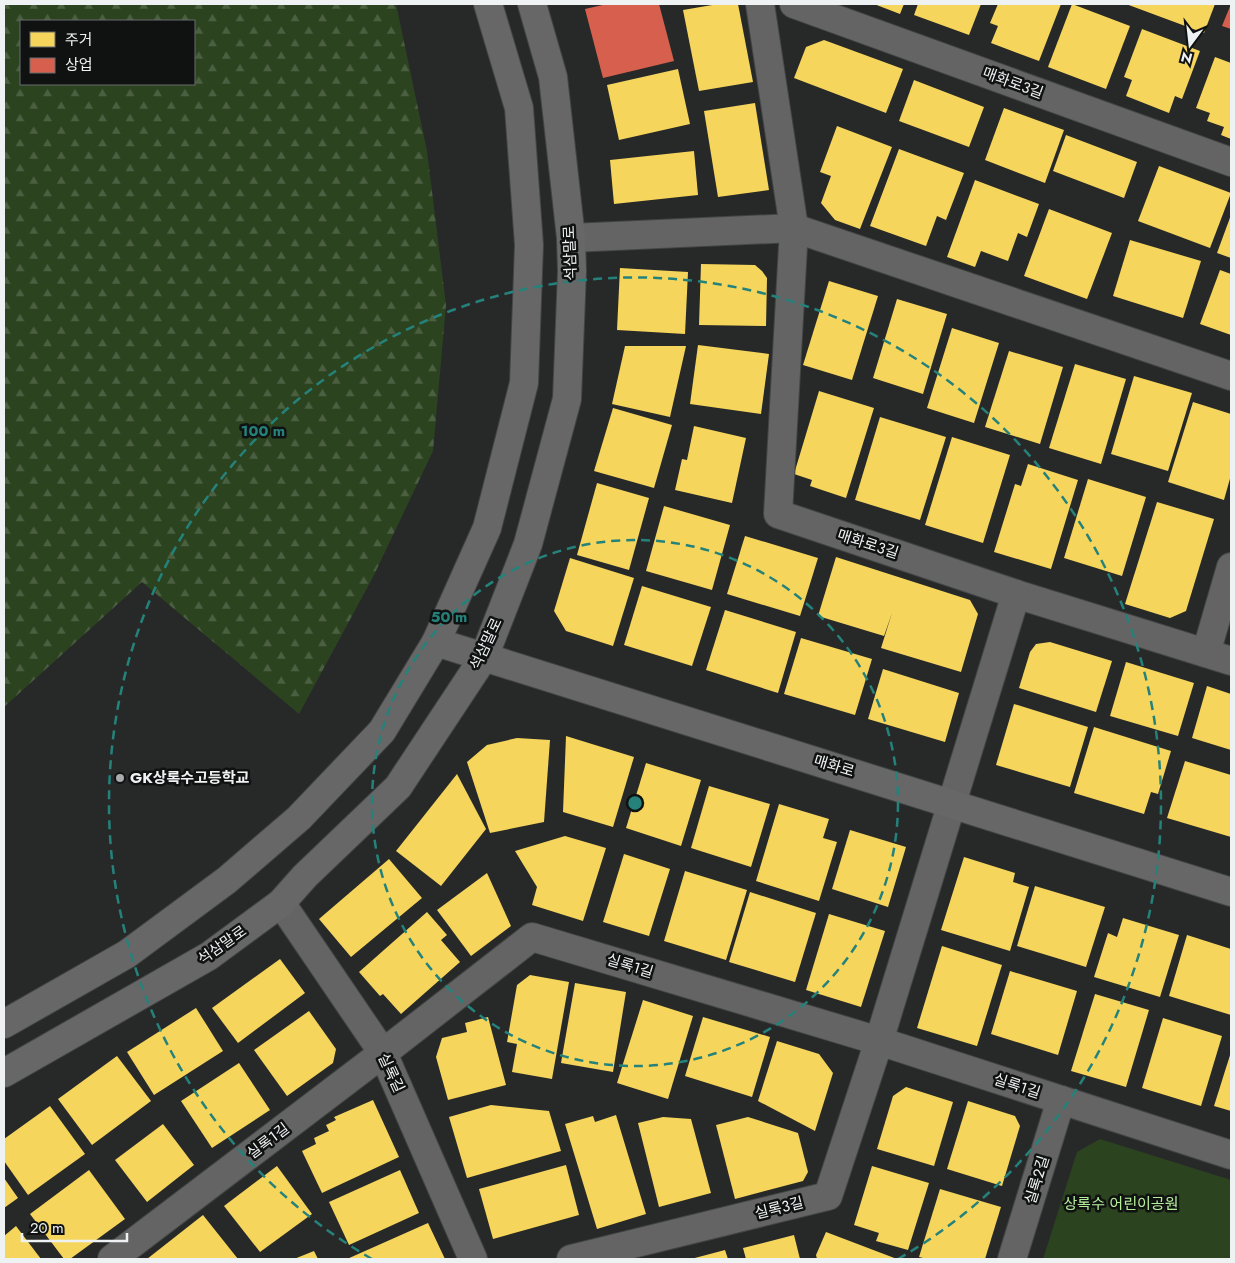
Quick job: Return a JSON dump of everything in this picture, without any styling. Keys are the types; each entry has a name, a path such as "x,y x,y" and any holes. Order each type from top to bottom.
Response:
{"street":[{"path":"4,1024 127,954 227,880 300,818 382,731 436,642 487,528 524,383 529,245 519,108 488,4"},
{"name":"석삼말로","path":"4,1073 209,956 281,903 305,876 398,787 484,657 528,544 567,399 572,271 571,238 552,77 532,4"},
{"name":"매화로3길","path":"760,4 794,228 778,514 1016,594 1219,657"},
{"name":"매화로3길","path":"794,4 1231,162"},
{"path":"571,238 794,228 1231,376"},
{"path":"1219,657 1231,567"},
{"path":"879,1041 1016,594"},
{"name":"매화로","path":"436,642 1231,892"},
{"name":"실록길","path":"281,903 383,1053 473,1259"},
{"name":"실록1길","path":"112,1259 532,937 879,1041 1231,1155"},
{"name":"실록3길","path":"571,1259 828,1196 879,1041"},
{"name":"실록2길","path":"1012,1259 1061,1100"}],"green space":[{"path":"4,4 396,4 427,151 446,305 433,451 373,577 299,714 142,582 4,707"},
{"name":"상록수 어린이공원","path":"1100,1139 1231,1180 1231,1259 1043,1259 1077,1152"}],"building: 주거":[{"path":"718,4 738,4 753,82 699,91 683,10"},
{"path":"874,4 904,4 900,14"},
{"path":"918,4 981,4 969,35 914,15"},
{"path":"998,4 1061,4 1039,61 991,43 998,26 990,23"},
{"path":"1072,4 1130,26 1106,89 1048,67"},
{"path":"1126,4 1215,4 1204,33"},
{"path":"1142,29 1200,51 1182,99 1175,96 1169,113 1126,96 1132,80 1124,77"},
{"path":"824,40 903,69 886,113 794,78 806,47"},
{"path":"1215,57 1231,63 1231,139 1221,135 1224,127 1207,121 1210,113 1196,108"},
{"path":"678,69 690,124 619,140 607,85"},
{"path":"914,80 984,107 969,147 899,121"},
{"path":"755,103 769,190 718,197 704,111"},
{"path":"1004,108 1064,130 1045,183 985,160"},
{"path":"837,126 892,147 860,229 835,220 821,203 831,176 820,172"},
{"path":"1066,135 1137,162 1124,198 1053,171"},
{"path":"899,149 964,173 946,220 937,216 926,246 870,226"},
{"path":"694,151 698,195 614,204 610,160"},
{"path":"1159,166 1231,193 1210,248 1138,221"},
{"path":"975,180 1039,204 1027,237 1018,233 1008,261 981,251 975,267 947,257"},
{"path":"1049,209 1112,233 1087,299 1024,276"},
{"path":"1231,215 1231,258 1217,253"},
{"path":"1130,240 1201,261 1183,318 1113,296"},
{"path":"701,264 755,265 762,271 767,278 766,326 699,325"},
{"path":"620,268 688,272 685,334 617,330"},
{"path":"1220,270 1231,274 1231,335 1200,324"},
{"path":"829,281 878,296 852,380 803,365"},
{"path":"897,299 947,314 923,394 873,378"},
{"path":"952,328 999,343 974,423 927,408"},
{"path":"698,345 769,354 761,414 690,404"},
{"path":"625,346 686,346 670,417 612,404"},
{"path":"1009,351 1063,367 1040,444 985,427"},
{"path":"1075,364 1126,379 1101,464 1049,448"},
{"path":"1134,376 1192,393 1168,471 1111,454"},
{"path":"819,391 874,408 846,498 810,486 812,480 794,474"},
{"path":"1193,402 1231,414 1231,475 1224,500 1168,482"},
{"path":"613,408 672,425 654,488 594,471"},
{"path":"880,417 946,437 920,520 855,500"},
{"path":"694,426 746,438 732,503 675,490 682,459 687,460"},
{"path":"952,437 1010,455 983,543 925,525"},
{"path":"1028,464 1078,480 1051,569 994,552 1015,484 1021,486"},
{"path":"1088,479 1146,497 1122,576 1064,558"},
{"path":"597,483 649,498 629,570 577,555"},
{"path":"1157,502 1214,519 1186,611 1170,618 1125,604"},
{"path":"664,506 730,525 712,590 646,571"},
{"path":"745,536 818,558 800,616 727,594"},
{"path":"836,557 970,600 978,614 961,672 881,648 892,613 884,636 818,616"},
{"path":"570,558 634,578 613,646 566,631 554,611"},
{"path":"642,586 711,607 692,666 624,645"},
{"path":"725,610 796,632 778,693 706,670"},
{"path":"801,638 872,659 855,715 784,694"},
{"path":"1050,642 1112,661 1096,712 1019,688 1030,652 1036,644"},
{"path":"1126,662 1194,683 1178,736 1110,716"},
{"path":"883,669 959,693 945,742 868,719"},
{"path":"1207,686 1231,694 1231,750 1192,738"},
{"path":"1014,704 1088,727 1070,787 996,765"},
{"path":"1094,727 1171,751 1158,794 1151,792 1144,814 1074,793"},
{"path":"566,736 634,757 613,827 563,812"},
{"path":"517,738 550,740 544,822 490,833 467,762 487,745"},
{"path":"1185,761 1231,775 1231,837 1167,818"},
{"path":"646,763 701,780 681,846 626,828"},
{"path":"457,774 486,829 441,886 396,851"},
{"path":"709,786 770,804 751,867 691,848"},
{"path":"779,804 829,819 823,838 837,842 819,901 756,881"},
{"path":"850,830 906,847 888,907 832,889"},
{"path":"565,836 606,848 583,921 532,905 537,887 515,851"},
{"path":"624,854 670,869 649,936 603,922"},
{"path":"964,857 1015,873 1013,882 1029,887 1010,951 941,930"},
{"path":"389,859 422,898 351,957 319,919"},
{"path":"685,871 747,890 726,960 664,941"},
{"path":"487,873 511,926 471,956 437,910"},
{"path":"1035,886 1105,907 1086,967 1017,946"},
{"path":"750,892 816,913 795,982 729,962"},
{"path":"427,912 447,935 441,940 460,962 401,1014 383,994 380,996 359,972"},
{"path":"829,914 885,931 861,1007 806,990"},
{"path":"1123,918 1179,935 1160,997 1094,977 1108,933 1117,937"},
{"path":"1187,935 1231,949 1231,1015 1169,996"},
{"path":"942,946 1002,965 977,1046 917,1028"},
{"path":"280,959 305,993 238,1043 212,1008"},
{"path":"1010,971 1077,991 1058,1055 991,1034"},
{"path":"530,975 569,982 552,1079 512,1072 517,1044 507,1042 517,985"},
{"path":"575,983 626,992 613,1072 561,1063"},
{"path":"1095,994 1149,1010 1126,1087 1071,1071"},
{"path":"643,1000 693,1016 668,1099 617,1083"},
{"path":"196,1008 223,1051 154,1095 127,1052"},
{"path":"309,1011 336,1049 333,1063 287,1096 254,1050"},
{"path":"488,1017 506,1085 448,1100 436,1057 442,1038 467,1032 465,1023"},
{"path":"703,1017 770,1037 752,1097 685,1076"},
{"path":"1163,1018 1222,1036 1201,1106 1142,1088"},
{"path":"777,1041 819,1054 833,1073 815,1131 758,1101"},
{"path":"1231,1052 1231,1111 1214,1106"},
{"path":"117,1056 151,1101 92,1145 58,1099"},
{"path":"239,1063 270,1110 212,1148 181,1101"},
{"path":"906,1087 953,1102 934,1166 877,1149 893,1096"},
{"path":"373,1100 399,1157 322,1193 302,1151 316,1144 314,1138 329,1131 326,1125 336,1120 334,1117"},
{"path":"968,1101 1015,1116 1020,1126 1002,1186 947,1169"},
{"path":"491,1105 549,1111 561,1151 467,1178 449,1117"},
{"path":"50,1106 85,1154 28,1195 4,1161 4,1139"},
{"path":"616,1115 646,1214 597,1229 565,1124 593,1116 595,1122"},
{"path":"663,1117 691,1119 711,1193 659,1207 638,1123"},
{"path":"748,1117 798,1133 808,1172 803,1181 735,1199 716,1125"},
{"path":"163,1124 194,1165 147,1202 115,1160"},
{"path":"566,1165 579,1215 493,1239 479,1189"},
{"path":"277,1166 312,1214 260,1252 224,1206"},
{"path":"872,1166 929,1183 908,1250 876,1241 879,1233 854,1225"},
{"path":"89,1170 125,1219 70,1259 64,1259 30,1214"},
{"path":"400,1170 419,1213 349,1245 329,1202"},
{"path":"4,1178 18,1198 4,1208"},
{"path":"940,1189 1001,1207 985,1259 927,1259 919,1257"},
{"path":"203,1215 238,1259 147,1259"},
{"path":"428,1223 445,1259 347,1259"},
{"path":"16,1226 41,1259 4,1259 4,1236"},
{"path":"826,1232 897,1259 817,1259 816,1255"},
{"path":"794,1235 800,1259 746,1259 743,1248"},
{"path":"725,1250 728,1259 691,1259"},
{"path":"314,1251 318,1259 294,1259"}],"building: 상업":[{"path":"607,4 659,4 674,61 603,78 585,9"},
{"path":"1231,4 1231,29 1222,26"}],"place":[{"name":"GK상록수고등학교","path":"120,778"}]}
